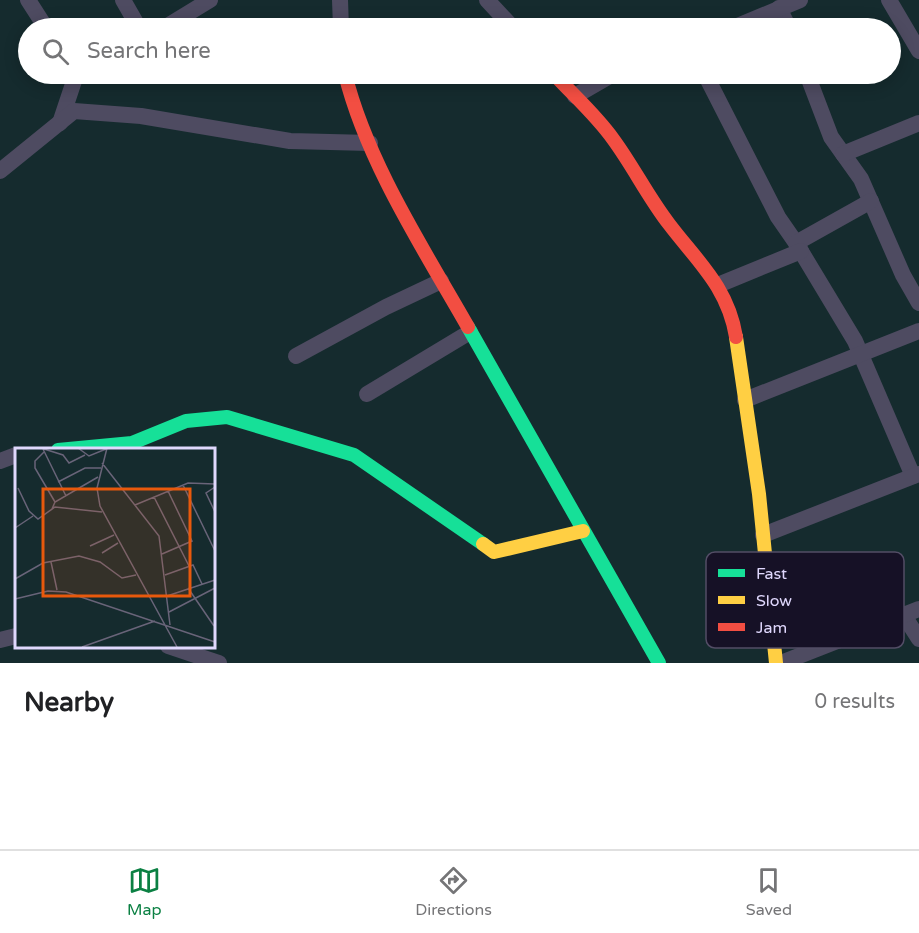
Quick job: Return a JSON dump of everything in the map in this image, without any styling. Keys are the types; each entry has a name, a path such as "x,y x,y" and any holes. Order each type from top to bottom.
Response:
{"street":[{"path":"28,0 40,18"},
{"path":"123,0 133,18"},
{"path":"180,18 210,0"},
{"path":"340,0 340,18"},
{"path":"487,0 504,18"},
{"path":"756,18 800,0"},
{"path":"889,0 900,18"},
{"path":"779,8 784,18"},
{"path":"901,20 919,51"},
{"path":"59,124 73,84"},
{"path":"348,84 354,106 397,202 659,663"},
{"path":"564,84 612,137 668,223 703,264 722,292 734,326 765,552"},
{"path":"575,96 596,84"},
{"path":"710,84 778,217 799,247 855,341 916,475 763,535"},
{"path":"811,84 831,137 861,179 903,275 919,303"},
{"path":"0,171 74,111 141,116 290,141 370,143"},
{"path":"843,154 919,123"},
{"path":"718,285 799,247 871,201"},
{"path":"296,356 386,307 441,282"},
{"path":"745,400 919,331"},
{"path":"367,394 470,332"},
{"path":"79,448 132,443 186,421 227,417 354,455 495,552 583,531"},
{"path":"0,461 15,455"},
{"path":"911,612 919,639"},
{"path":"0,640 15,636"},
{"path":"174,648 219,663"},
{"path":"774,648 776,663"},
{"path":"781,663 819,648"}],"green space":[{"path":"0,0 919,0 919,663 0,663"}],"traffic: fast":[{"path":"468,327 659,663"},
{"path":"79,448 132,443 186,421 227,417 354,455 483,544"}],"traffic: slow":[{"path":"736,337 759,494 765,552"},
{"path":"483,544 494,552 583,531"},
{"path":"774,648 776,663"}],"traffic: jam":[{"path":"348,84 367,140 382,172 468,327"},
{"path":"564,84 606,130 661,214 719,289 732,319 736,337"}]}
